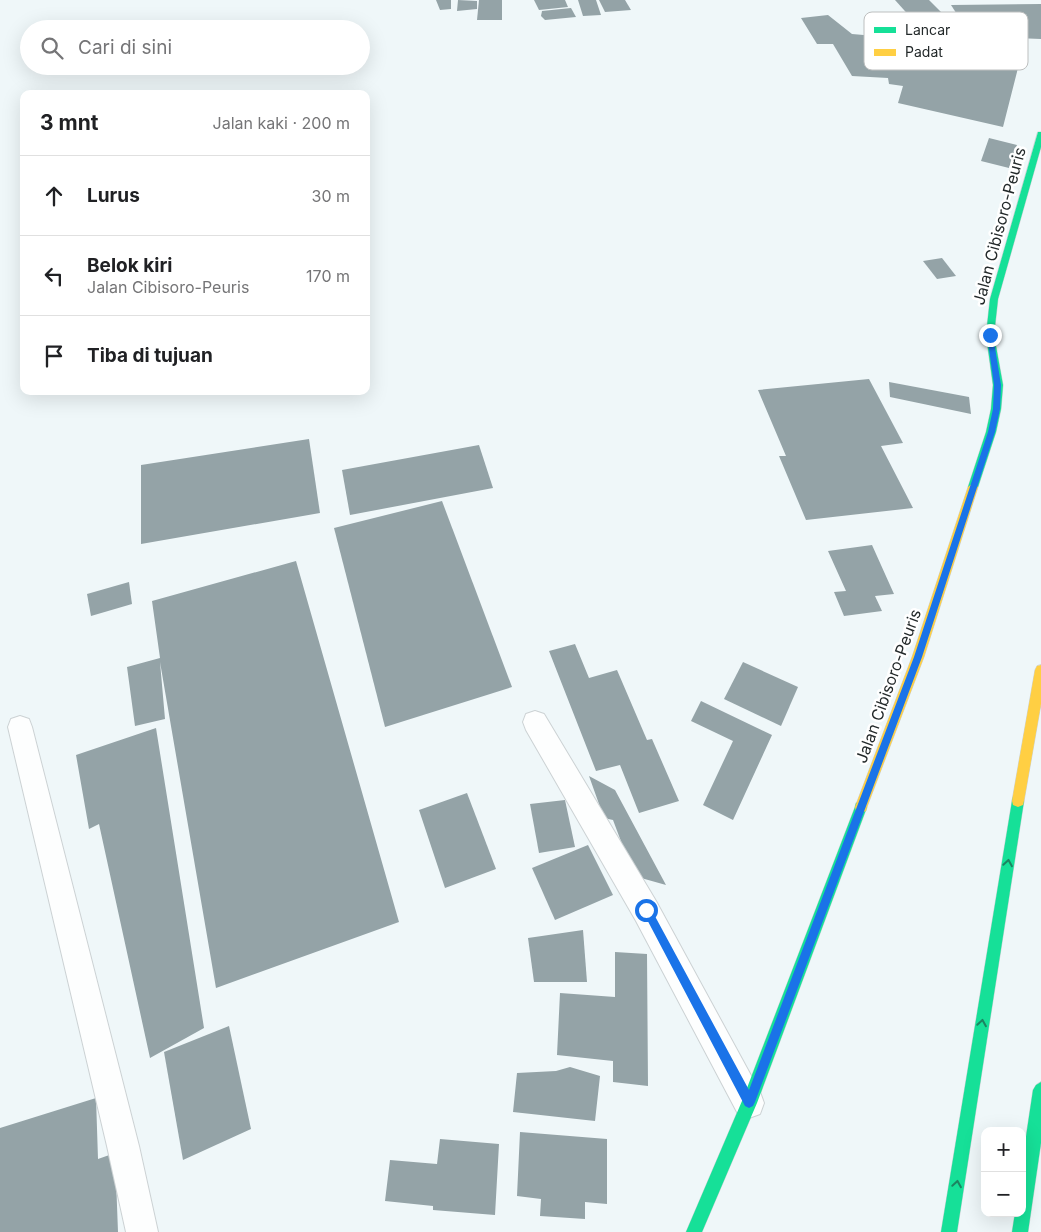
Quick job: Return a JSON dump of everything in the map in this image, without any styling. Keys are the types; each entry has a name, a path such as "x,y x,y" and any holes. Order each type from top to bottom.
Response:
{"main road":[{"name":"Jalan Cibisoro-Peuris","path":"694,1232 749,1102 918,657 991,432 996,409 998,385 990,335 994,299 1041,134"},
{"path":"949,1232 1022,774 1041,670"},
{"path":"1020,1232 1041,1090"}],"lane":[{"path":"535,722 646,910 749,1102"},
{"path":"20,727 123,1146 142,1232"}],"building":[{"path":"436,0 451,0 451,9 440,10"},
{"path":"458,0 477,1 477,9 457,11"},
{"path":"479,0 502,0 502,20 477,20"},
{"path":"534,0 565,0 568,7 539,10"},
{"path":"578,0 596,0 601,15 583,16"},
{"path":"599,0 625,0 631,10 605,12"},
{"path":"895,0 929,0 941,12 906,12"},
{"path":"1041,4 1041,39 1028,38 1028,12 956,12 951,5"},
{"path":"571,8 576,17 545,20 541,16 542,11"},
{"path":"828,15 852,34 864,35 864,70 1017,70 1003,127 898,103 903,86 889,84 888,78 852,76 833,44 817,44 801,18"},
{"path":"989,138 1017,145 1009,168 981,161"},
{"path":"942,258 956,276 937,279 923,261"},
{"path":"869,379 903,443 881,446 913,508 806,520 779,456 786,456 758,390"},
{"path":"889,382 969,397 971,414 890,397"},
{"path":"309,439 320,513 141,544 141,465"},
{"path":"479,445 493,488 350,515 342,470"},
{"path":"442,501 512,687 385,727 334,528"},
{"path":"872,545 894,594 875,596 882,611 844,616 834,592 846,591 828,551"},
{"path":"296,561 399,922 216,988 160,662 165,719 135,726 127,667 160,658 152,601"},
{"path":"129,582 132,604 91,616 87,594"},
{"path":"575,644 589,678 617,670 647,740 652,739 679,801 639,813 620,765 596,771 549,651"},
{"path":"743,662 798,687 781,726 724,699"},
{"path":"701,701 772,735 733,820 703,805 733,741 691,721"},
{"path":"156,728 204,1028 150,1058 99,824 89,829 76,755"},
{"path":"589,776 615,790 666,885 634,876 613,820 604,818"},
{"path":"467,793 496,869 445,888 419,810"},
{"path":"565,800 575,847 539,853 530,804"},
{"path":"588,845 613,895 555,920 532,868"},
{"path":"583,930 587,982 534,982 528,938"},
{"path":"615,952 647,954 648,1086 613,1082 613,1061 557,1055 560,993 615,997"},
{"path":"229,1026 251,1129 183,1160 164,1052"},
{"path":"570,1067 600,1076 595,1121 513,1112 517,1073 556,1071"},
{"path":"96,1098 98,1159 115,1153 118,1232 0,1232 0,1128"},
{"path":"520,1132 607,1139 607,1204 585,1202 585,1219 540,1216 541,1199 517,1196"},
{"path":"440,1139 499,1144 495,1215 433,1210 433,1206 385,1201 390,1160 437,1164"}],"traffic: fast":[{"path":"973,487 991,432 996,409 998,385 990,335 994,299 1041,134"},
{"path":"949,1232 1018,801"},
{"path":"694,1232 749,1103 861,807"},
{"path":"1020,1232 1041,1090"}],"traffic: slow":[{"path":"861,807 918,657 973,487"},
{"path":"1018,801 1041,670"}],"route":[{"path":"646,910 749,1102 918,657 991,432 996,409 998,385 990,335"}]}
